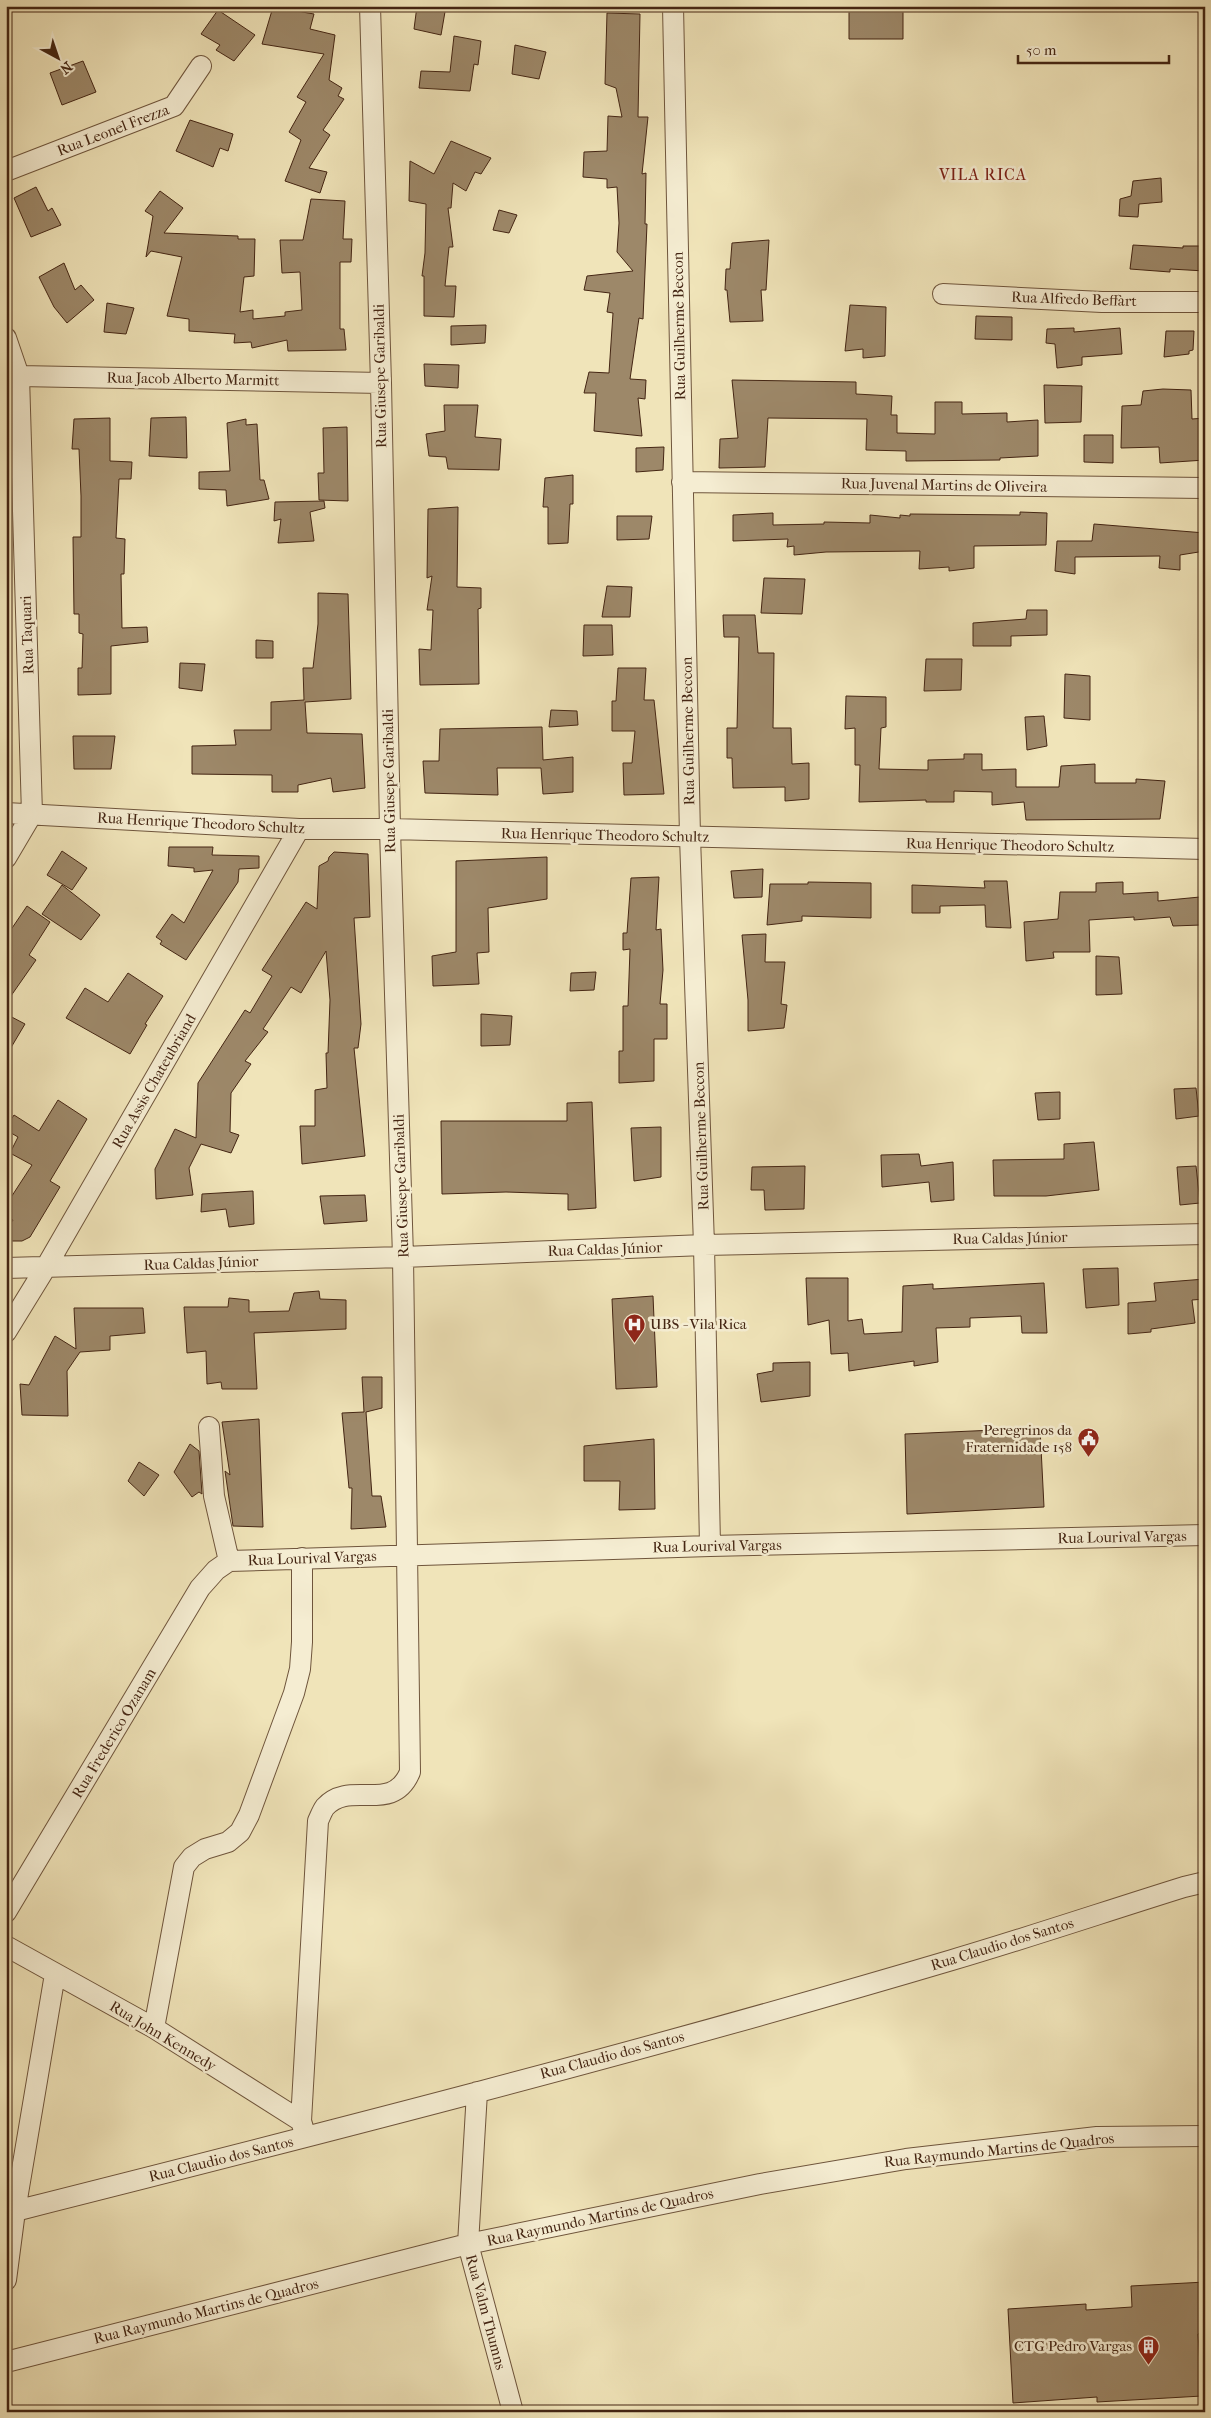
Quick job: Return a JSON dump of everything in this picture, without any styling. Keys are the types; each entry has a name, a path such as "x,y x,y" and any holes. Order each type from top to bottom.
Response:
{"street":[{"name":"Rua Giusepe Garibaldi","path":"303,2130 318,1822 325,1808 336,1799 393,1794 405,1785 410,1772 403,1257 390,829 381,383 370,6"},
{"name":"Rua Guilherme Beccon","path":"673,6 690,837 704,1245 710,1546"},
{"name":"Rua Leonel Frezza","path":"6,171 174,106 201,66"},
{"name":"Rua Alfredo Beffart","path":"943,294 1102,302 1205,302"},
{"name":"Rua Taquari","path":"6,338 13,379 32,814"},
{"name":"Rua Jacob Alberto Marmitt","path":"13,379 381,383"},
{"name":"Rua Juvenal Martins de Oliveira","path":"682,482 1205,488"},
{"name":"Rua Henrique Theodoro Schultz","path":"6,813 299,829 390,829 1205,849"},
{"path":"6,858 32,814"},
{"name":"Rua Assis Chateubriand","path":"6,1332 46,1267 299,829"},
{"name":"Rua Caldas Júnior","path":"6,1268 403,1257 704,1245 1205,1234"},
{"path":"209,1427 214,1496 229,1560"},
{"name":"Rua Lourival Vargas","path":"229,1560 710,1546 1205,1535"},
{"path":"154,2028 184,1867 192,1857 205,1849 228,1842 240,1832 249,1815 294,1693 300,1669 302,1642 302,1558"},
{"name":"Rua Frederico Ozanam","path":"6,1912 200,1588 216,1570 229,1560"},
{"name":"Rua Claudio dos Santos","path":"15,2211 303,2130 477,2092 779,2010 955,1959 1205,1882"},
{"name":"Rua John Kennedy","path":"6,1946 154,2028 303,2130"},
{"path":"6,2280 15,2211 56,1974"},
{"name":"Rua Valm Thumns","path":"477,2092 468,2244 513,2412"},
{"name":"Rua Raymundo Martins de Quadros","path":"6,2362 468,2244 760,2184 906,2159 1097,2137 1205,2136"}],"building":[{"path":"417,6 446,6 441,35 414,29"},
{"path":"849,6 903,6 903,39 849,39"},
{"path":"273,7 314,14 310,29 335,35 329,80 342,88 338,96 344,99 323,130 330,135 309,168 327,172 320,193 285,181 301,140 289,132 306,102 297,97 324,54 262,44"},
{"path":"218,10 255,35 234,61 216,50 220,45 201,34"},
{"path":"607,13 640,14 638,117 648,117 642,174 646,173 645,224 647,224 643,319 639,318 630,379 646,380 645,399 638,398 642,436 594,431 596,393 584,393 589,372 609,373 613,313 607,312 610,293 584,290 587,276 633,271 617,252 619,223 617,187 607,188 607,179 583,177 584,152 607,151 608,116 622,117 616,88 605,84"},
{"path":"454,36 481,41 478,65 474,64 470,91 419,88 421,71 450,72"},
{"path":"515,45 546,52 539,79 512,74"},
{"path":"83,61 96,92 62,105 50,73"},
{"path":"190,120 233,134 228,151 220,148 213,167 176,151"},
{"path":"451,141 491,158 481,174 475,172 466,191 453,183 451,208 448,208 453,247 449,247 445,286 456,286 454,317 424,316 424,276 422,276 425,253 426,204 409,201 410,161 434,174"},
{"path":"1161,178 1162,202 1139,204 1138,217 1119,216 1120,199 1131,196 1133,181"},
{"path":"36,187 48,211 52,208 61,225 31,237 14,198"},
{"path":"160,191 183,208 164,233 238,236 238,239 255,239 254,276 244,277 240,312 253,310 253,319 285,316 285,312 302,310 300,272 282,273 280,240 303,240 311,199 345,201 343,239 352,239 351,262 340,262 340,329 344,329 346,350 288,351 287,340 252,348 251,342 234,343 235,334 189,331 189,319 167,316 182,257 151,251 146,257 153,216 145,211"},
{"path":"499,210 517,215 509,233 493,230"},
{"path":"769,240 766,290 761,290 763,321 730,322 727,290 725,290 726,269 730,269 732,243"},
{"path":"1133,245 1183,248 1183,246 1205,246 1205,271 1170,269 1170,272 1130,269"},
{"path":"64,263 75,290 81,285 94,300 67,323 54,307 39,277"},
{"path":"107,303 134,308 126,334 104,332"},
{"path":"850,305 886,307 885,356 863,358 863,349 845,351"},
{"path":"976,316 1012,317 1012,340 975,339"},
{"path":"486,325 485,343 451,345 451,326"},
{"path":"1074,328 1074,332 1120,328 1122,354 1082,357 1082,365 1057,368 1055,344 1046,343 1047,329"},
{"path":"1166,331 1194,331 1193,350 1189,351 1189,354 1164,357"},
{"path":"424,364 459,365 458,388 425,386"},
{"path":"732,380 856,382 856,394 892,396 891,415 897,415 897,433 935,434 935,402 962,402 962,414 1007,413 1007,422 1038,420 1038,456 1000,458 1000,460 906,461 906,451 866,450 867,419 768,418 765,467 719,468 720,439 738,438"},
{"path":"1044,385 1082,386 1081,422 1045,423"},
{"path":"1163,389 1191,390 1192,419 1205,418 1205,460 1160,463 1159,447 1121,448 1122,406 1141,405 1143,391"},
{"path":"444,405 478,405 475,437 501,439 499,470 448,469 446,457 429,456 426,434 445,431"},
{"path":"186,417 187,458 149,456 151,418"},
{"path":"110,418 110,461 132,462 131,479 119,479 116,538 125,539 124,574 121,574 122,628 147,627 148,642 111,646 111,694 78,695 78,668 82,668 83,634 79,633 79,614 74,614 73,537 81,537 81,496 79,449 72,449 74,419"},
{"path":"246,419 246,425 257,424 260,480 264,480 269,499 227,506 226,490 199,489 199,472 230,471 227,423"},
{"path":"347,427 348,501 319,500 318,473 324,473 323,428"},
{"path":"1084,435 1113,435 1113,463 1084,462"},
{"path":"664,447 663,470 636,472 636,448"},
{"path":"573,475 573,504 570,504 568,543 548,544 548,507 543,507 545,478"},
{"path":"324,501 325,508 310,512 314,541 278,543 281,519 274,521 275,502"},
{"path":"458,507 457,587 481,588 481,608 478,609 479,684 420,685 419,649 431,650 433,610 427,610 432,576 427,578 428,509"},
{"path":"1020,512 1047,513 1046,545 974,546 974,568 949,571 949,567 919,569 920,551 826,552 794,555 794,546 787,547 788,539 733,541 733,515 773,513 773,525 824,524 824,522 870,523 870,515 900,518 900,515 910,516 910,514 1020,515"},
{"path":"617,516 652,516 649,539 617,540"},
{"path":"1094,524 1205,533 1205,551 1180,555 1180,570 1159,568 1160,556 1075,557 1075,574 1055,571 1057,541 1092,541"},
{"path":"764,578 805,579 802,614 761,613"},
{"path":"607,586 632,587 630,617 602,617"},
{"path":"318,593 348,594 351,699 305,702 307,733 362,734 365,788 333,792 331,778 298,785 298,792 272,792 272,775 192,774 192,746 236,745 234,730 271,730 271,702 304,700 303,668 313,668 318,624"},
{"path":"1027,610 1047,610 1047,635 1011,636 1011,646 973,646 973,623 1026,619"},
{"path":"723,615 755,615 758,653 774,653 773,728 791,728 792,764 809,763 809,799 785,801 785,787 733,788 732,758 727,758 727,728 737,728 739,637 724,637"},
{"path":"584,625 612,625 613,655 583,656"},
{"path":"256,640 273,641 273,658 256,658"},
{"path":"926,659 962,659 961,690 924,691"},
{"path":"180,663 205,664 202,691 179,688"},
{"path":"618,668 646,668 644,700 654,700 664,794 624,795 623,763 632,763 635,731 612,731 612,701 616,701"},
{"path":"1065,674 1090,676 1090,720 1064,718"},
{"path":"846,696 886,697 886,727 881,728 879,769 928,770 928,760 964,759 964,754 982,754 982,770 1016,769 1016,787 1059,787 1061,766 1095,764 1095,783 1136,783 1136,779 1165,781 1160,819 1026,820 1024,802 992,805 992,792 954,791 954,802 926,802 926,800 859,802 860,765 855,765 855,728 845,729"},
{"path":"551,710 577,711 578,725 549,727"},
{"path":"1044,716 1047,746 1027,750 1025,717"},
{"path":"542,727 543,760 573,757 573,792 543,794 541,768 497,768 498,795 425,793 423,761 439,761 440,729"},
{"path":"73,736 115,736 111,769 74,769"},
{"path":"169,847 213,847 212,855 259,856 259,868 239,869 238,882 186,960 160,944 162,941 156,937 172,914 184,923 213,870 194,872 194,868 168,866"},
{"path":"62,851 87,868 72,890 47,875"},
{"path":"334,852 368,854 370,917 354,918 361,1024 358,1048 354,1048 365,1156 302,1164 300,1126 315,1126 315,1090 327,1088 326,1053 328,1053 330,1000 326,951 301,993 291,987 263,1029 268,1032 245,1061 251,1064 231,1093 230,1132 239,1135 231,1153 201,1144 189,1168 193,1195 156,1199 155,1169 175,1129 196,1138 198,1083 245,1010 250,1013 272,976 262,970 306,902 317,909 319,866 328,861"},
{"path":"547,857 547,899 488,908 489,952 477,953 479,984 433,986 432,956 456,952 456,861"},
{"path":"763,869 762,897 734,898 731,871"},
{"path":"659,877 656,930 661,929 663,970 660,1004 667,1004 667,1039 654,1039 654,1081 619,1083 619,1051 623,1051 623,1006 628,1006 630,949 623,950 623,933 627,933 631,878"},
{"path":"984,881 1007,881 1011,928 986,927 985,905 940,906 940,913 912,913 912,885 985,888"},
{"path":"808,882 871,883 871,918 802,916 802,921 767,925 770,884 808,884"},
{"path":"1123,882 1123,894 1158,892 1158,901 1200,897 1201,925 1173,926 1170,917 1134,920 1134,917 1089,920 1090,952 1053,952 1054,958 1026,961 1024,922 1058,919 1060,892 1096,892 1096,883"},
{"path":"62,885 100,915 81,940 42,914"},
{"path":"27,906 50,922 29,955 36,960 6,1003 6,937"},
{"path":"766,934 765,962 785,962 781,1004 787,1005 784,1028 748,1031 748,1000 742,935"},
{"path":"1096,956 1119,957 1122,994 1096,995"},
{"path":"596,972 594,990 570,991 571,973"},
{"path":"128,973 163,996 145,1024 147,1025 130,1054 66,1018 85,988 108,1002"},
{"path":"6,1014 25,1024 6,1056"},
{"path":"481,1014 512,1016 510,1045 481,1046"},
{"path":"1196,1088 1199,1116 1176,1119 1174,1089"},
{"path":"1060,1092 1060,1119 1038,1120 1035,1093"},
{"path":"58,1100 87,1119 50,1181 60,1187 30,1237 22,1241 6,1241 6,1230 13,1220 6,1215 6,1205 32,1165 10,1153 18,1137 6,1130 6,1127 14,1115 39,1131"},
{"path":"592,1102 596,1208 568,1210 568,1194 506,1192 442,1194 441,1121 567,1121 567,1103"},
{"path":"661,1127 661,1177 634,1181 631,1128"},
{"path":"1094,1142 1099,1190 1046,1196 994,1196 993,1160 1064,1159 1064,1144"},
{"path":"919,1154 921,1166 953,1162 954,1200 931,1202 929,1182 882,1187 881,1155"},
{"path":"805,1166 804,1209 765,1210 764,1190 751,1190 752,1167"},
{"path":"1196,1166 1200,1203 1180,1205 1177,1167"},
{"path":"253,1191 254,1224 229,1227 226,1209 201,1212 202,1194"},
{"path":"365,1195 367,1221 324,1224 320,1196"},
{"path":"1118,1268 1119,1305 1086,1308 1083,1269"},
{"path":"806,1278 848,1278 848,1321 862,1319 864,1334 902,1332 903,1286 933,1284 933,1289 1044,1283 1047,1333 1022,1333 1021,1316 970,1318 970,1327 936,1328 938,1362 914,1366 914,1361 849,1371 848,1353 831,1354 829,1320 808,1325"},
{"path":"1205,1279 1205,1299 1192,1300 1195,1323 1151,1329 1151,1332 1128,1334 1128,1303 1156,1301 1154,1283"},
{"path":"319,1291 320,1299 346,1300 346,1329 254,1333 257,1389 222,1389 221,1382 207,1384 206,1351 187,1353 184,1307 228,1307 229,1298 249,1300 249,1312 289,1311 294,1293"},
{"name":"UBS - Vila Rica","path":"653,1296 657,1387 616,1389 612,1299"},
{"path":"74,1308 143,1308 145,1333 110,1336 110,1350 80,1352 67,1371 68,1416 22,1415 20,1384 29,1385 55,1336 76,1349"},
{"path":"810,1362 810,1396 761,1402 757,1374 773,1371 773,1363"},
{"path":"362,1377 382,1377 382,1408 366,1412 372,1496 381,1496 386,1527 351,1529 352,1488 349,1488 342,1413 364,1412"},
{"path":"259,1419 263,1527 233,1526 225,1471 230,1475 222,1422"},
{"path":"1040,1428 1044,1507 907,1514 905,1434"},
{"path":"654,1439 655,1509 619,1510 620,1481 584,1481 584,1446"},
{"path":"190,1444 199,1451 202,1494 199,1492 192,1497 174,1472"},
{"path":"139,1462 159,1475 144,1496 128,1481"},
{"path":"1205,2282 1205,2333 1198,2334 1202,2396 1097,2402 1097,2397 1013,2403 1008,2309 1086,2304 1086,2310 1132,2307 1131,2286"}],"place":[{"name":"UBS - Vila Rica","path":"634,1343"},
{"name":"Peregrinos da Fraternidade 158","path":"1088,1458"},
{"name":"CTG Pedro Vargas","path":"1148,2365"}],"district":[{"name":"VILA RICA","path":"983,174"}]}
